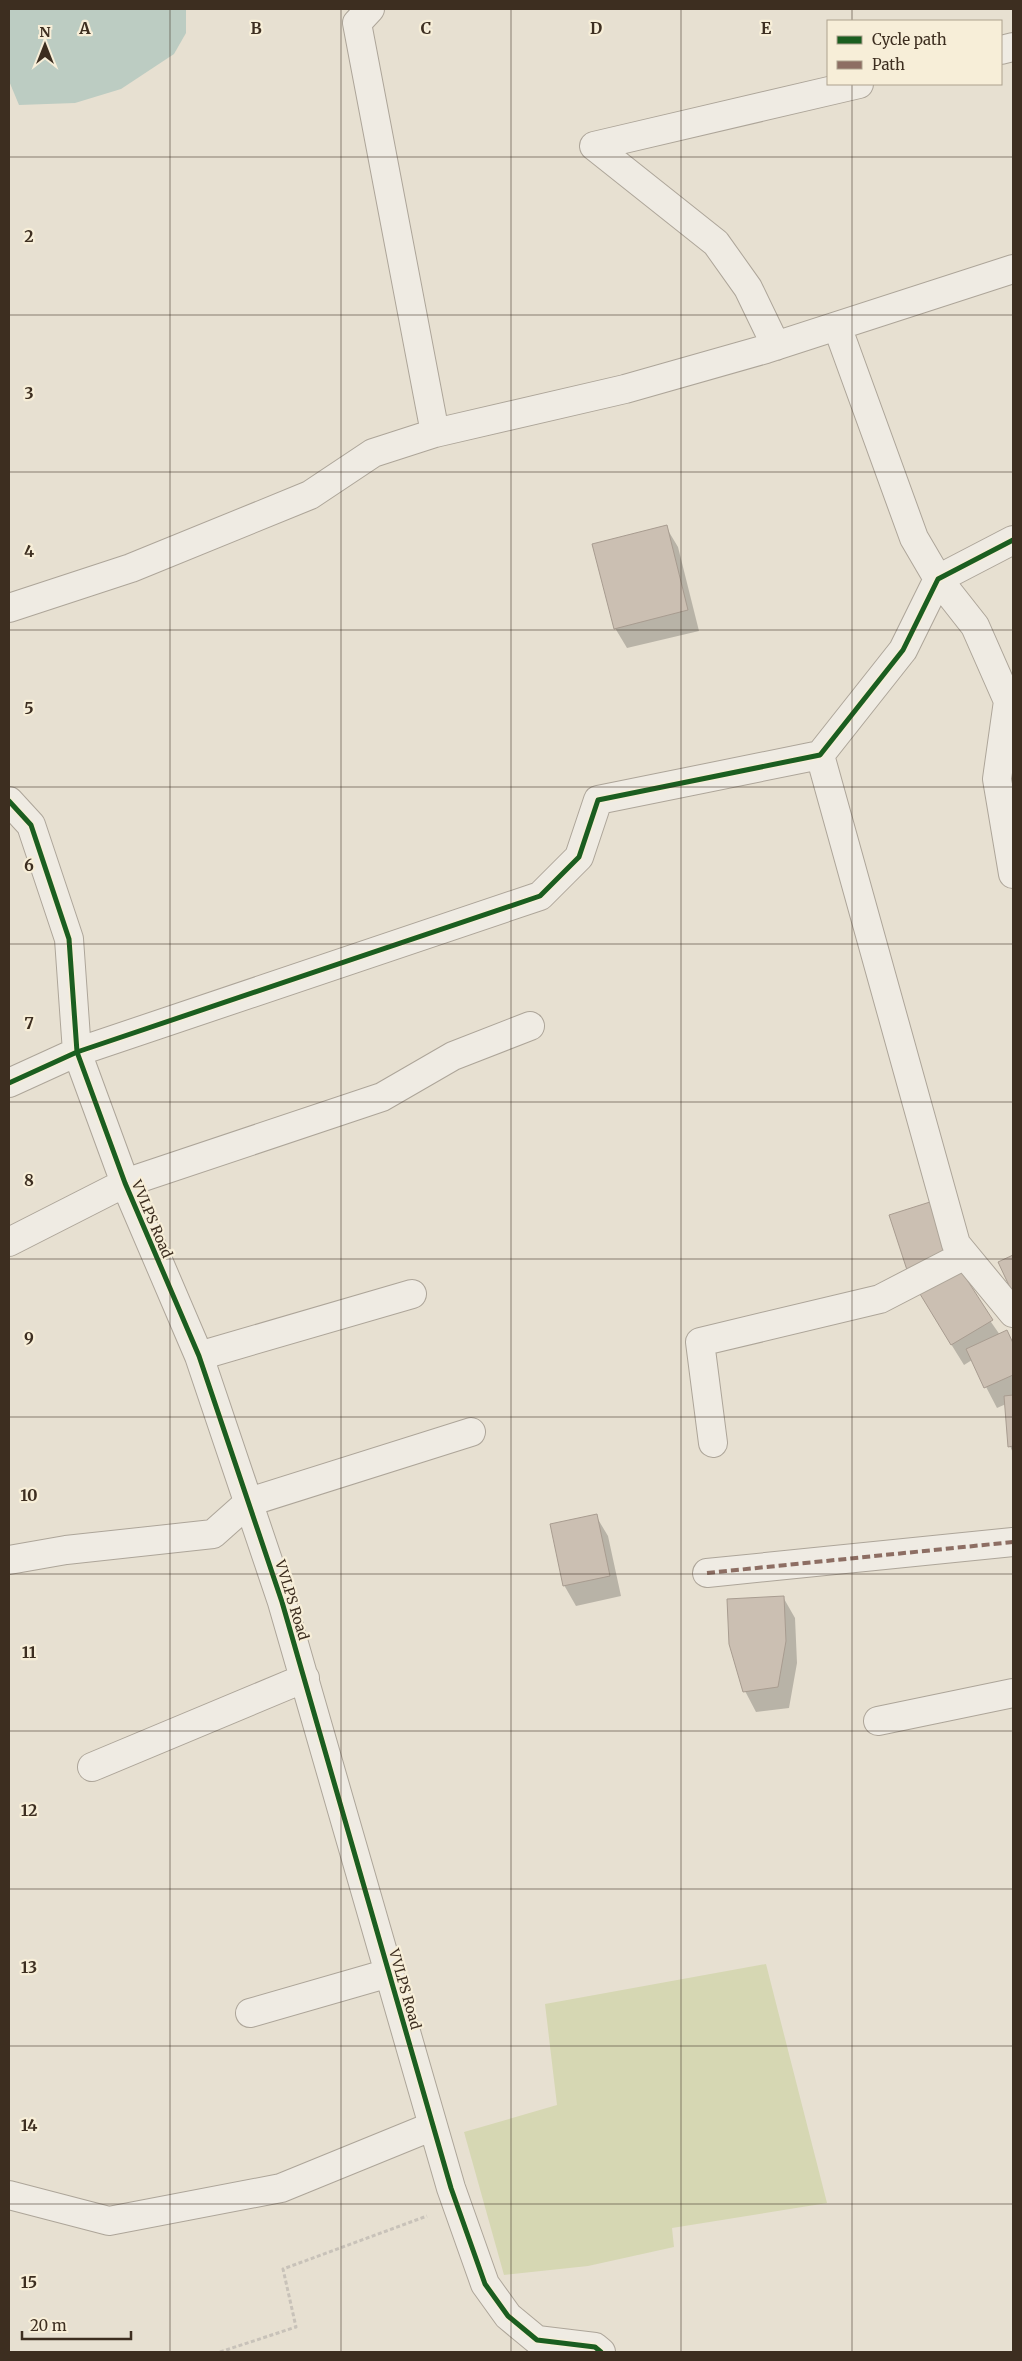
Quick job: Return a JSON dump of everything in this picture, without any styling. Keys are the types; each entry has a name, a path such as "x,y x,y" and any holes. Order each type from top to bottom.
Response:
{"street":[{"path":"370,9 357,23 435,433"},
{"path":"776,346 748,288 716,243 594,146 855,85"},
{"path":"9,608 131,568 310,495 374,453 435,433 625,389 776,346 1013,269"},
{"path":"837,326 914,538 938,579 975,626 1008,701 997,779 1013,874"},
{"path":"9,1083 77,1052 540,896 578,857 598,800 820,755 903,650 938,579 1013,540"},
{"path":"820,755 956,1244 1013,1314"},
{"name":"VVLPS Road","path":"11,808 31,825 69,939 77,1052 125,1183 199,1356 282,1602 456,2206 485,2284 508,2316 537,2340 595,2346 601,2352"},
{"path":"9,1242 125,1183 382,1097 453,1056 530,1026"},
{"path":"713,1442 700,1342 880,1299 965,1255"},
{"path":"199,1356 412,1294"},
{"path":"9,1560 66,1550 213,1534 249,1502 471,1432"},
{"path":"707,1572 1013,1542"},
{"path":"92,1767 304,1678"},
{"path":"878,1721 1013,1693"},
{"path":"250,2013 389,1973"},
{"path":"9,2195 109,2221 280,2188 433,2126"}],"path":[{"path":"220,2352 296,2327 283,2269 456,2206"}],"green space":[{"path":"766,1964 827,2203 672,2228 674,2247 588,2266 504,2275 464,2132 557,2105 545,2004"}],"shaded area":[{"path":"9,9 186,9 186,33 174,54 121,89 75,103 19,105 9,81"}],"building":[{"path":"667,525 688,610 614,629 592,544"},
{"path":"930,1202 948,1257 907,1270 889,1215"},
{"path":"1013,1255 1013,1294 998,1262"},
{"path":"960,1269 993,1320 951,1345 920,1294"},
{"path":"1007,1330 1013,1343 1013,1375 984,1388 966,1349"},
{"path":"1013,1395 1013,1446 1008,1447 1004,1396"},
{"path":"597,1514 610,1576 563,1586 550,1524"},
{"path":"784,1596 786,1641 778,1687 743,1692 729,1644 727,1599"}],"marked path":[{"path":"707,1573 1013,1542"}],"cycle path":[{"path":"9,1083 77,1052 540,896 579,857 598,800 820,755 903,650 938,579 1013,540"},
{"path":"9,801 31,825 69,939 77,1052 125,1183 199,1356 282,1602 451,2188 485,2284 508,2316 537,2340 595,2347 601,2352"}]}
